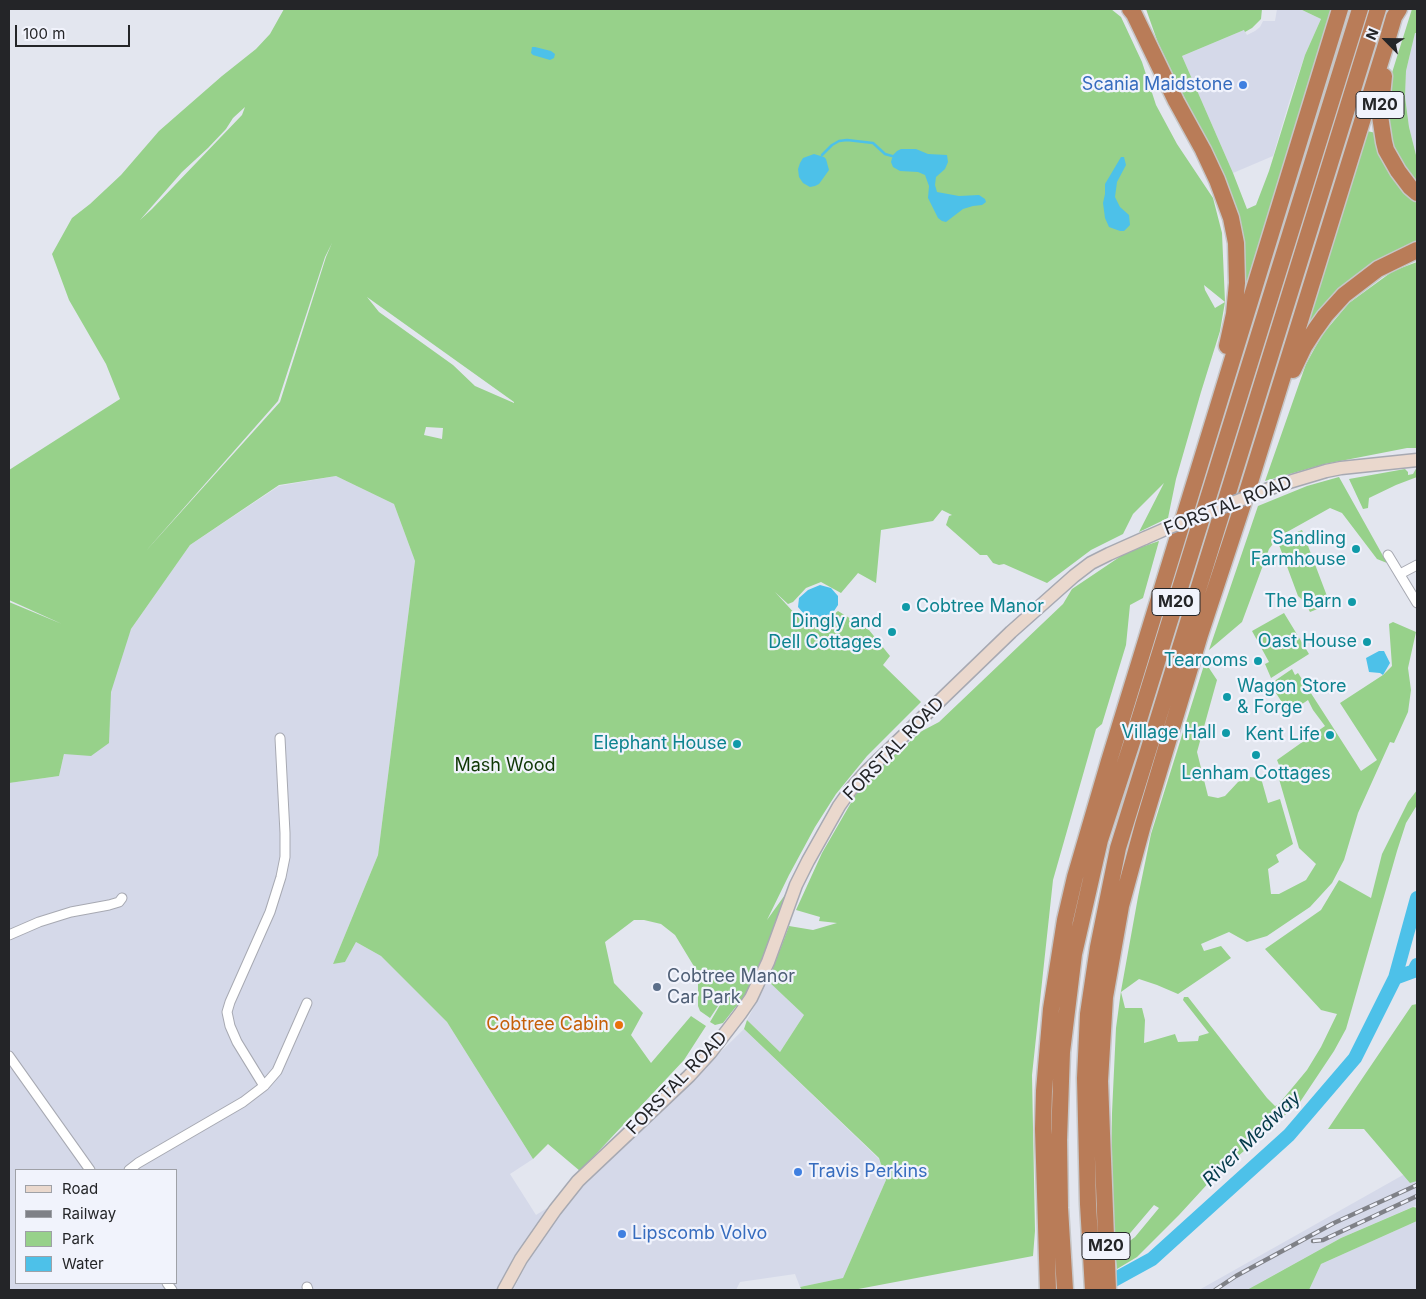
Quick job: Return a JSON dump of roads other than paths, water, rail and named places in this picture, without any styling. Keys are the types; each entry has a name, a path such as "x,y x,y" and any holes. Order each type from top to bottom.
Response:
{"highway":[{"name":"M20","path":"1130,9 1217,180 1232,223 1236,244 1237,283 1234,314 1199,465"},
{"name":"M20","path":"1141,9 1152,38 1158,62"},
{"name":"M20","path":"1065,1290 1043,1129 1047,1046 1065,920 1109,760 1340,9"},
{"name":"M20","path":"1048,1290 1059,1140 1062,1052 1074,954 1100,840 1360,9"},
{"name":"M20","path":"1108,1290 1096,1203 1085,1078 1088,1014 1098,947 1118,848 1378,9"},
{"name":"M20","path":"1093,1290 1101,1053 1105,997 1120,906 1164,754 1394,17 1399,9"},
{"name":"M20","path":"1399,9 1400,19 1383,84 1380,116 1381,127 1386,150 1393,164 1403,179 1417,193"},
{"name":"M20","path":"1247,492 1289,380 1304,347 1315,330 1333,306 1356,285 1378,269 1417,250"}],"street":[{"name":"FORSTAL ROAD","path":"504,1290 521,1259 578,1181 689,1076 710,1053 740,1014 768,962 800,876 839,806 856,784 878,760 1011,632 1066,582 1091,563 1114,551 1179,523 1279,485 1341,468 1417,460"},
{"path":"1388,555 1417,603"},
{"path":"1400,574 1417,565"},
{"path":"264,1086 237,1042 230,1026 227,1012 270,912 281,878 285,833 280,738"},
{"path":"9,935 39,922 71,912 109,905 119,902 122,898"},
{"path":"129,1169 243,1102 264,1086 277,1071 307,1003"},
{"path":"9,1056 89,1169"}],"water":[{"path":"532,47 551,51 555,54 554,58 550,60 533,55 531,53"},
{"path":"901,149 916,149 928,154 947,155 948,162 945,169 936,177 935,185 937,192 959,196 979,195 986,202 982,205 963,209 946,222 942,221 938,218 928,198 929,186 925,175 918,172 900,171 893,167 891,162 893,155"},
{"path":"814,154 826,159 829,170 819,184 810,187 803,183 799,177 798,169 803,158"},
{"path":"1121,157 1124,157 1126,165 1117,182 1115,197 1120,207 1129,215 1130,225 1124,231 1109,227 1105,218 1103,203 1105,184"},
{"path":"820,585 831,588 838,596 838,605 832,614 823,617 804,614 798,607 799,598 808,590"},
{"path":"1379,651 1384,651 1390,663 1383,675 1369,672 1366,658"}],"waterway":[{"path":"822,155 832,145 839,141 847,140 873,143 885,154 892,156"},
{"name":"River Medway","path":"1101,1287 1152,1259 1289,1135 1355,1058 1395,978 1417,898"},
{"name":"River Medway","path":"1395,978 1414,971 1417,965"}],"railway":[{"path":"1215,1290 1236,1276 1334,1223 1417,1185"},
{"path":"1313,1241 1323,1240 1417,1196"}],"place":[{"name":"Scania Maidstone","path":"1243,85"},
{"name":"Sandling Farmhouse","path":"1356,549"},
{"name":"The Barn","path":"1352,602"},
{"name":"Cobtree Manor","path":"906,607"},
{"name":"Dingly and Dell Cottages","path":"892,632"},
{"name":"Oast House","path":"1367,642"},
{"name":"Tearooms","path":"1258,661"},
{"name":"Wagon Store & Forge","path":"1227,697"},
{"name":"Village Hall","path":"1226,733"},
{"name":"Kent Life","path":"1330,735"},
{"name":"Elephant House","path":"737,744"},
{"name":"Lenham Cottages","path":"1256,755"},
{"name":"Cobtree Manor Car Park","path":"657,987"},
{"name":"Cobtree Cabin","path":"619,1025"},
{"name":"Travis Perkins","path":"798,1172"},
{"name":"Lipscomb Volvo","path":"622,1234"}],"park label":[{"name":"Mash Wood","path":"505,766"}]}
